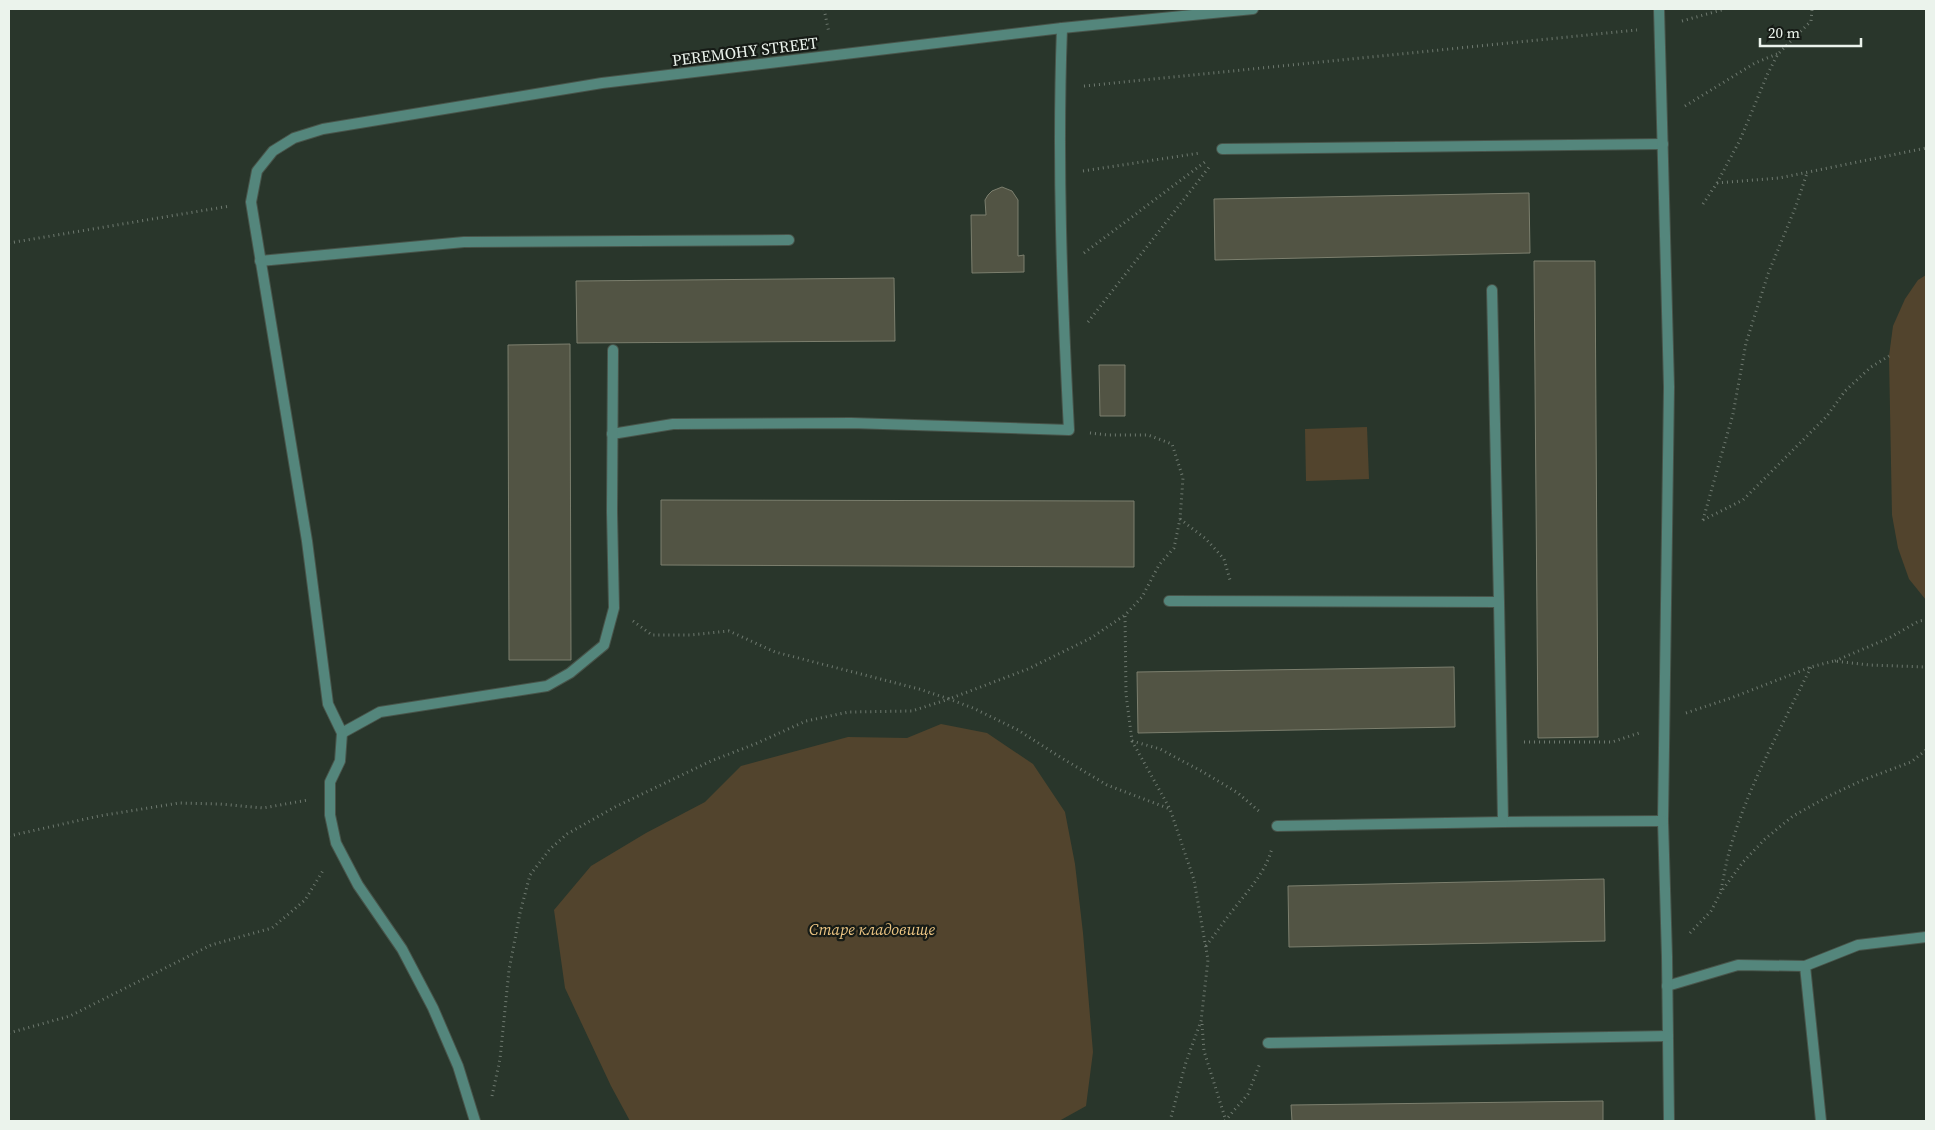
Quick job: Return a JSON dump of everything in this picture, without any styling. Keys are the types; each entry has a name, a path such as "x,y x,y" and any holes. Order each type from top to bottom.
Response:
{"street":[{"name":"PEREMOHY STREET","path":"252,202 257,171 273,151 294,138 323,129 602,83 1062,28 1253,9"},
{"path":"1659,9 1669,387 1663,821 1669,1121"},
{"path":"612,434 673,424 851,423 1069,430 1060,174 1062,28"},
{"path":"1222,149 1663,144"},
{"path":"252,202 260,261 307,540 328,704 342,733 340,761 330,782 330,815 336,844 358,885 402,949 433,1008 458,1066 475,1121"},
{"path":"260,261 464,242 789,240"},
{"path":"1492,290 1503,822"},
{"path":"342,733 380,712 547,686 570,673 604,645 614,608 613,350"},
{"path":"1169,601 1499,602"},
{"path":"1277,826 1663,821"},
{"path":"1667,986 1738,965 1805,966 1858,945 1926,937"},
{"path":"1805,966 1821,1121"},
{"path":"1268,1043 1668,1036"}],"path":[{"path":"1060,88 1660,28 1725,9"},
{"path":"1703,204 1740,140 1778,54 1811,21 1812,9"},
{"path":"1661,120 1755,63 1778,54"},
{"path":"1716,183 1779,178 1926,148"},
{"path":"1060,174 1222,149"},
{"path":"1062,270 1222,149"},
{"path":"1065,351 1222,149"},
{"path":"1807,173 1796,206 1768,274 1746,343 1733,414 1703,520 1743,500 1827,416 1845,391 1871,367 1889,356"},
{"path":"9,243 252,202"},
{"path":"491,1104 500,1059 509,970 520,913 530,875 550,849 566,834 615,807 711,761 806,721 849,712 912,711 1028,669 1091,638 1125,615 1142,597 1159,566 1174,548 1180,518 1183,478 1172,444 1148,435 1108,435 1069,430"},
{"path":"1180,518 1206,539 1224,559 1236,601"},
{"path":"614,608 652,636 729,631 775,652 919,689 949,699 973,708 1018,730 1107,785 1170,809"},
{"path":"1125,615 1126,694 1132,742 1170,809 1194,880 1208,960 1201,1021 1204,1051 1225,1121"},
{"path":"1502,742 1612,742 1665,724 1682,714 1732,698 1811,667 1834,661 1889,638 1919,621 1926,620"},
{"path":"1834,661 1869,665 1926,666"},
{"path":"1721,892 1730,849 1744,809 1761,768 1811,667"},
{"path":"1132,742 1160,749 1203,772 1238,794 1277,826 1270,857 1256,884 1237,904 1206,947"},
{"path":"1667,957 1711,911 1721,892 1742,862 1765,839 1793,816 1863,780 1911,762 1926,750"},
{"path":"9,836 99,816 178,803 263,808 317,798 330,815"},
{"path":"9,1033 70,1016 211,946 272,928 305,900 329,862 336,844"},
{"path":"1170,1121 1186,1062 1201,1021"},
{"path":"1225,1121 1248,1094 1268,1043"}],"green space":[{"path":"1926,275 1926,600 1909,579 1898,548 1892,515 1889,356 1893,326 1905,299 1918,280"},
{"path":"1367,427 1369,479 1306,481 1305,429"},
{"name":"Старе кладовище","path":"941,724 987,733 1033,764 1065,812 1075,864 1093,1052 1086,1106 1059,1121 630,1121 611,1086 565,988 554,910 591,866 646,833 705,802 741,766 848,737 907,738"}],"building":[{"path":"1002,187 1012,191 1018,200 1018,256 1024,255 1024,272 972,273 971,215 986,215 985,200 992,191"},
{"path":"1529,193 1530,253 1215,260 1214,199"},
{"path":"1534,261 1595,261 1598,737 1538,738"},
{"path":"894,278 895,341 577,343 576,281"},
{"path":"570,344 571,660 509,660 508,345"},
{"path":"1099,365 1125,365 1125,416 1100,416"},
{"path":"661,500 1134,501 1134,567 661,565"},
{"path":"1454,667 1455,727 1138,733 1137,672"},
{"path":"1604,879 1605,941 1289,947 1288,886"},
{"path":"1603,1101 1603,1121 1292,1121 1291,1105"}]}
